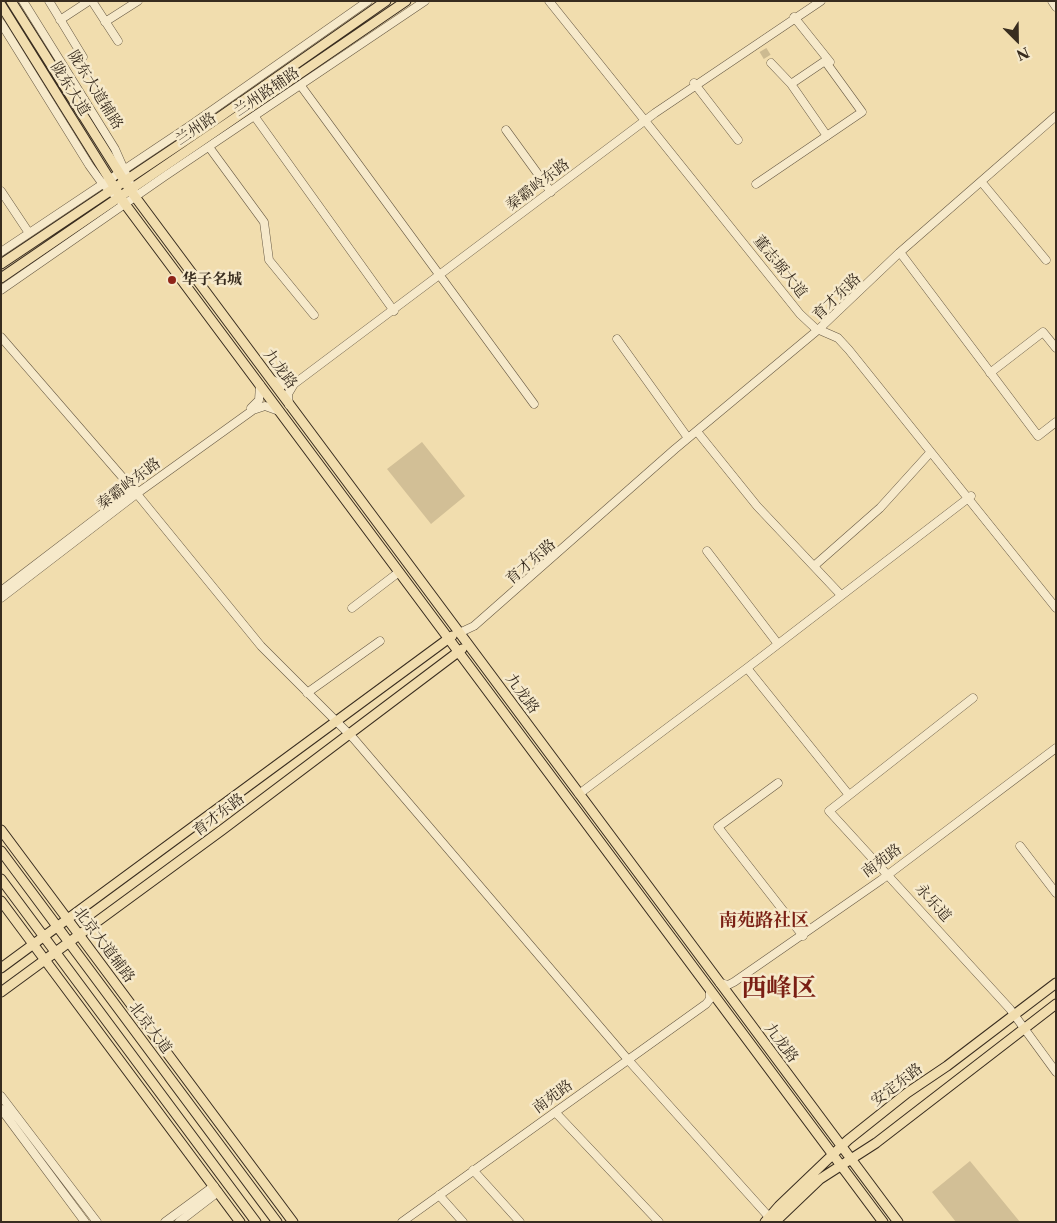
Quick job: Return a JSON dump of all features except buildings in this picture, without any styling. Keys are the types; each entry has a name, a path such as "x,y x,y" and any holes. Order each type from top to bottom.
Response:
{"main road":[{"name":"陇东大道","path":"11,1 122,170 126,180"},
{"name":"兰州路","path":"1,264 386,1"},
{"name":"兰州路","path":"1,278 132,192 406,1"},
{"name":"陇东大道","path":"1,5 112,189"},
{"name":"九龙路","path":"126,180 132,192 271,380 898,1222"},
{"name":"九龙路","path":"112,189 883,1222"},
{"name":"育才东路","path":"1,968 334,721 459,632"},
{"name":"育才东路","path":"1,992 459,652 467,643"},
{"name":"北京大道辅路","path":"1,830 293,1222"},
{"name":"北京大道","path":"1,851 277,1222"},
{"name":"北京大道","path":"1,879 256,1222"},
{"path":"1,901 240,1222"},
{"name":"安定东路","path":"770,1220 842,1146 907,1093 1056,984"},
{"path":"770,1220 840,1164 876,1143 1026,1032 1056,1004"}],"street":[{"name":"陇东大道辅路","path":"23,1 122,170"},
{"path":"49,1 84,57"},
{"path":"60,20 90,1 118,41"},
{"path":"106,22 138,1"},
{"name":"兰州路辅路","path":"1,252 368,1"},
{"name":"兰州路辅路","path":"132,192 209,147 425,1"},
{"name":"董志塬大道","path":"549,1 800,314 843,343 1056,603"},
{"name":"董志塬大道","path":"554,1 645,119"},
{"name":"秦霸岭东路","path":"290,405 288,394 294,384 645,119 695,84 759,45 816,1"},
{"name":"秦霸岭东路","path":"795,18 821,1"},
{"path":"1052,1 1056,7"},
{"path":"795,18 856,95"},
{"path":"1,23 106,181"},
{"path":"756,184 862,112 825,61 791,84"},
{"path":"771,63 791,84 828,136"},
{"path":"695,84 738,140"},
{"path":"301,86 534,404"},
{"path":"256,116 393,310"},
{"name":"育才东路","path":"459,632 474,626 688,438 822,329 899,253 1056,116"},
{"name":"育才东路","path":"467,643 476,628 822,329 1056,121"},
{"path":"506,130 551,190"},
{"path":"209,147 264,222 269,260 314,316"},
{"path":"984,185 1046,260"},
{"path":"1,191 29,234"},
{"path":"1,290 121,199"},
{"path":"902,256 1038,436 1056,422"},
{"name":"秦霸岭东路","path":"271,380 278,384 289,384 393,310"},
{"path":"990,373 1043,332 1056,348"},
{"path":"1,337 136,493 261,646 348,734 629,1060 770,1220"},
{"path":"617,339 688,438"},
{"name":"秦霸岭东路","path":"1,591 256,404 261,395 260,385"},
{"name":"秦霸岭东路","path":"1,598 136,493 253,410 265,406 279,411"},
{"path":"699,434 757,506 840,594"},
{"path":"814,566 880,508 928,455"},
{"path":"579,794 970,497"},
{"name":"董志塬大道","path":"970,497 1056,608"},
{"path":"708,551 778,644"},
{"path":"352,608 399,572"},
{"path":"307,694 380,641"},
{"path":"747,668 848,795 973,698"},
{"name":"南苑路","path":"720,983 731,984 889,875 1056,750"},
{"path":"778,783 718,827 802,935"},
{"name":"永乐道","path":"848,795 829,812 889,875 1014,1016 1056,1072"},
{"path":"1020,846 1056,893"},
{"name":"南苑路","path":"732,1000 732,992 736,984 802,935"},
{"name":"南苑路","path":"406,1222 706,1004 710,999 710,990"},
{"name":"南苑路","path":"629,1060 707,1006 716,1004 722,1006"},
{"path":"1,1096 97,1222"},
{"path":"1,1110 85,1222"},
{"path":"556,1114 659,1222"},
{"path":"474,1171 520,1222"},
{"path":"165,1222 216,1189"},
{"path":"178,1222 216,1189"},
{"path":"440,1196 463,1222"},
{"name":"南苑路","path":"402,1222 440,1196"}],"shaded area":[{"path":"422,442 465,496 431,524 387,469"},
{"path":"970,1161 1020,1222 956,1222 932,1192"}],"tunnel":[{"path":"763,50 771,63"}],"place":[{"name":"华子名城","path":"172,280"}],"district":[{"name":"南苑路社区","path":"764,921"},
{"name":"西峰区","path":"779,989"}]}
